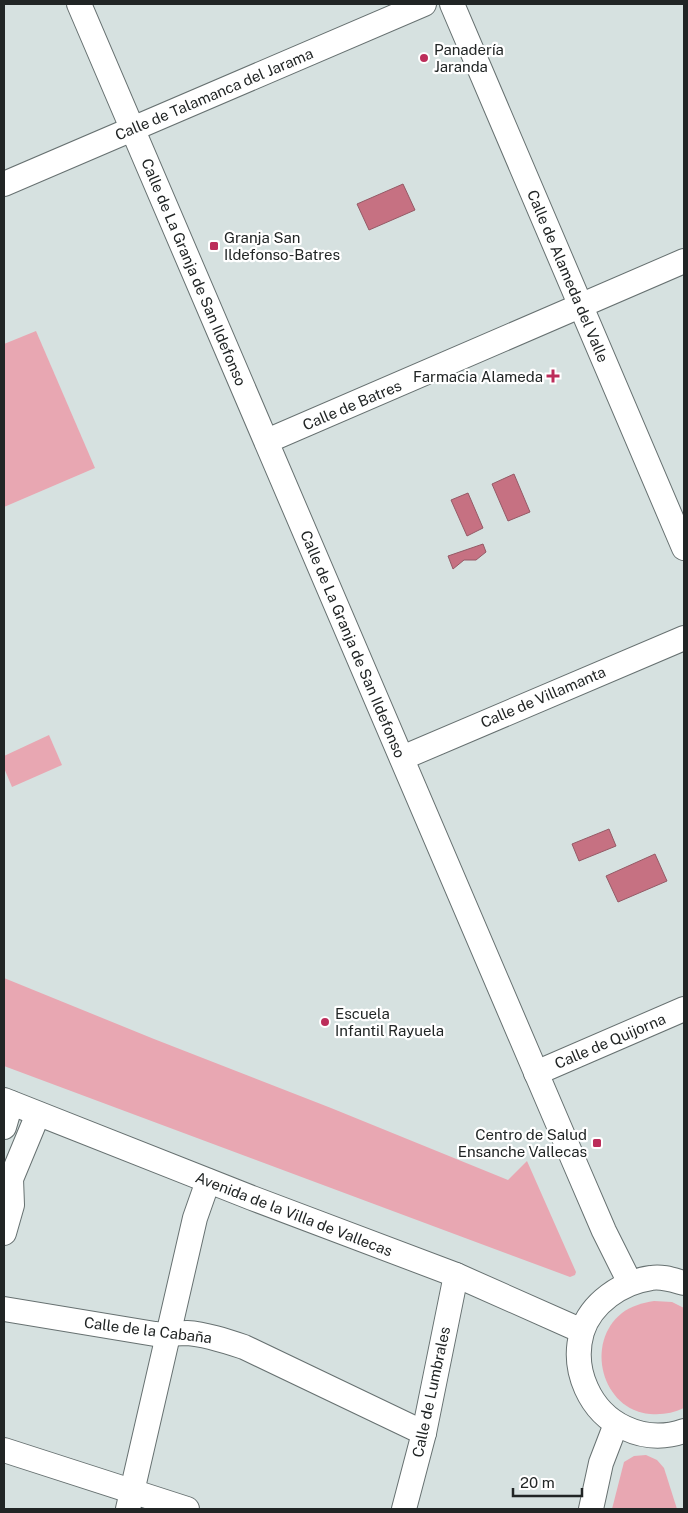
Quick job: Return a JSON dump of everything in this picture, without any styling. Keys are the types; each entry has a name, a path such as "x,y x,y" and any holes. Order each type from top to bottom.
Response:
{"street":[{"name":"Calle de La Granja de San Ildefonso","path":"79,4 604,1231 630,1283"},
{"name":"Calle de Talamanca del Jarama","path":"4,184 424,4"},
{"name":"Calle de Alameda del Valle","path":"452,4 684,548"},
{"name":"Calle de Batres","path":"267,442 684,261"},
{"name":"Calle de Villamanta","path":"402,758 684,638"},
{"name":"Calle de Quijorna","path":"536,1073 684,1009"},
{"path":"4,1128 7,1102"},
{"name":"Avenida de la Villa de Vallecas","path":"7,1102 456,1275 582,1331"},
{"path":"4,1233 12,1204 7,1182 38,1114"},
{"path":"130,1501 195,1218 208,1181"},
{"name":"Calle de Lumbrales","path":"404,1509 424,1433 456,1275"},
{"path":"684,1283 669,1278 652,1278 630,1283 615,1291 591,1314 582,1331 579,1350 581,1375 589,1396 602,1413 616,1424 646,1435 684,1433"},
{"name":"Calle de la Cabaña","path":"4,1309 169,1335 187,1333 225,1341 244,1347 424,1433"},
{"path":"591,1509 601,1463 616,1424"},
{"path":"4,1450 130,1501 187,1509"}],"shaded area":[{"path":"403,184 415,210 369,230 357,204"},
{"path":"36,331 95,468 4,507 4,344"},
{"path":"514,474 530,512 508,521 492,484"},
{"path":"468,493 483,528 467,536 451,500"},
{"path":"483,544 486,552 476,560 464,560 453,569 448,556"},
{"path":"49,735 62,765 12,787 4,768 4,756"},
{"path":"609,829 616,846 579,861 572,844"},
{"path":"655,854 667,881 618,902 606,876"},
{"path":"4,978 508,1180 527,1161 576,1272 575,1275 570,1277 4,1066"},
{"path":"654,1301 672,1302 684,1308 684,1408 659,1414 633,1410 620,1401 610,1388 604,1373 602,1357 604,1341 610,1326 622,1313 637,1305"},
{"path":"646,1455 657,1460 664,1468 677,1509 612,1509 624,1462 634,1456"}],"place":[{"name":"Panadería Jaranda","path":"424,58"},
{"name":"Granja San Ildefonso-Batres","path":"214,246"},
{"name":"Farmacia Alameda","path":"553,376"},
{"name":"Escuela Infantil Rayuela","path":"325,1022"},
{"name":"Centro de Salud Ensanche Vallecas","path":"597,1143"}]}
